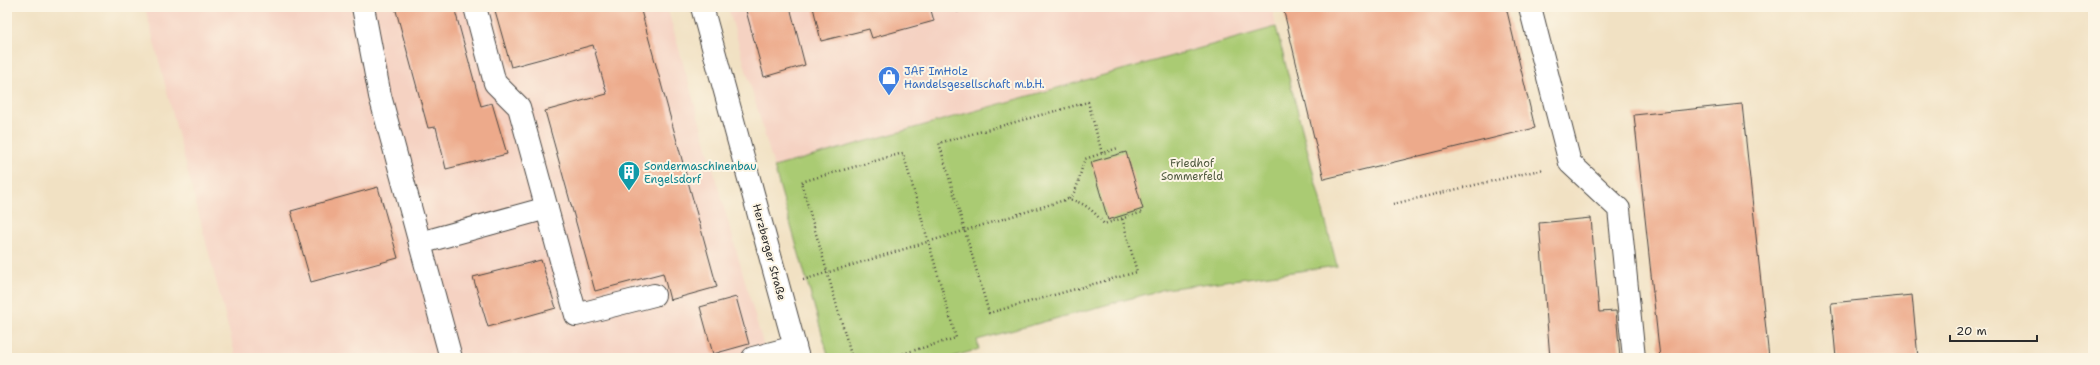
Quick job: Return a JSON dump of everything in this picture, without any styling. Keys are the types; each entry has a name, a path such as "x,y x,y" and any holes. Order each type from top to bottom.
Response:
{"main road":[{"path":"363,7 380,96 451,358"},
{"path":"475,7 495,83 519,107 576,315 654,295"},
{"name":"Herzberger Straße","path":"702,7 796,352"},
{"path":"1530,7 1570,163 1619,209 1634,358"},
{"path":"420,243 547,208"},
{"path":"753,358 796,352"}],"path":[{"path":"1102,153 1088,102 939,143 989,313 1137,272 1122,218"},
{"path":"1068,199 1075,192 1080,171 1085,159 1118,148"},
{"path":"852,358 801,182 903,153 956,338 888,358"},
{"path":"1393,204 1570,163"},
{"path":"779,286 1068,199 1078,201 1088,207 1104,224 1142,212"}],"shaded area":[{"path":"145,7 667,7 767,358 236,358"},
{"name":"JAF ImHolz Handelsgesellschaft m.b.H.","path":"728,7 1272,7 1276,27 774,167"}],"green space":[{"name":"Friedhof Sommerfeld","path":"1276,27 1337,266 1165,289 977,340 979,349 949,358 829,358 774,167"}],"building":[{"path":"395,7 454,7 481,106 492,103 507,154 446,169 436,127 428,128"},
{"name":"Sondermaschinenbau Engelsdorf","path":"494,7 640,7 717,287 670,300 663,273 595,291 545,111 607,94 593,45 511,67"},
{"path":"745,7 790,7 805,65 764,77"},
{"path":"813,7 930,7 934,21 872,38 869,29 821,41"},
{"path":"956,7 974,7 974,8 957,12"},
{"path":"1302,7 1506,7 1535,128 1324,179 1284,12"},
{"path":"1742,104 1769,358 1660,358 1634,115"},
{"path":"1126,152 1143,209 1108,220 1091,162"},
{"path":"378,187 398,258 311,282 291,211"},
{"path":"1591,218 1599,312 1616,311 1620,358 1550,358 1539,223"},
{"path":"541,260 556,308 488,327 473,277"},
{"path":"1912,295 1918,358 1836,358 1831,303"},
{"path":"736,297 749,344 713,354 700,307"}],"place":[{"name":"JAF ImHolz Handelsgesellschaft m.b.H.","path":"889,96"},
{"name":"Sondermaschinenbau Engelsdorf","path":"629,192"}]}
